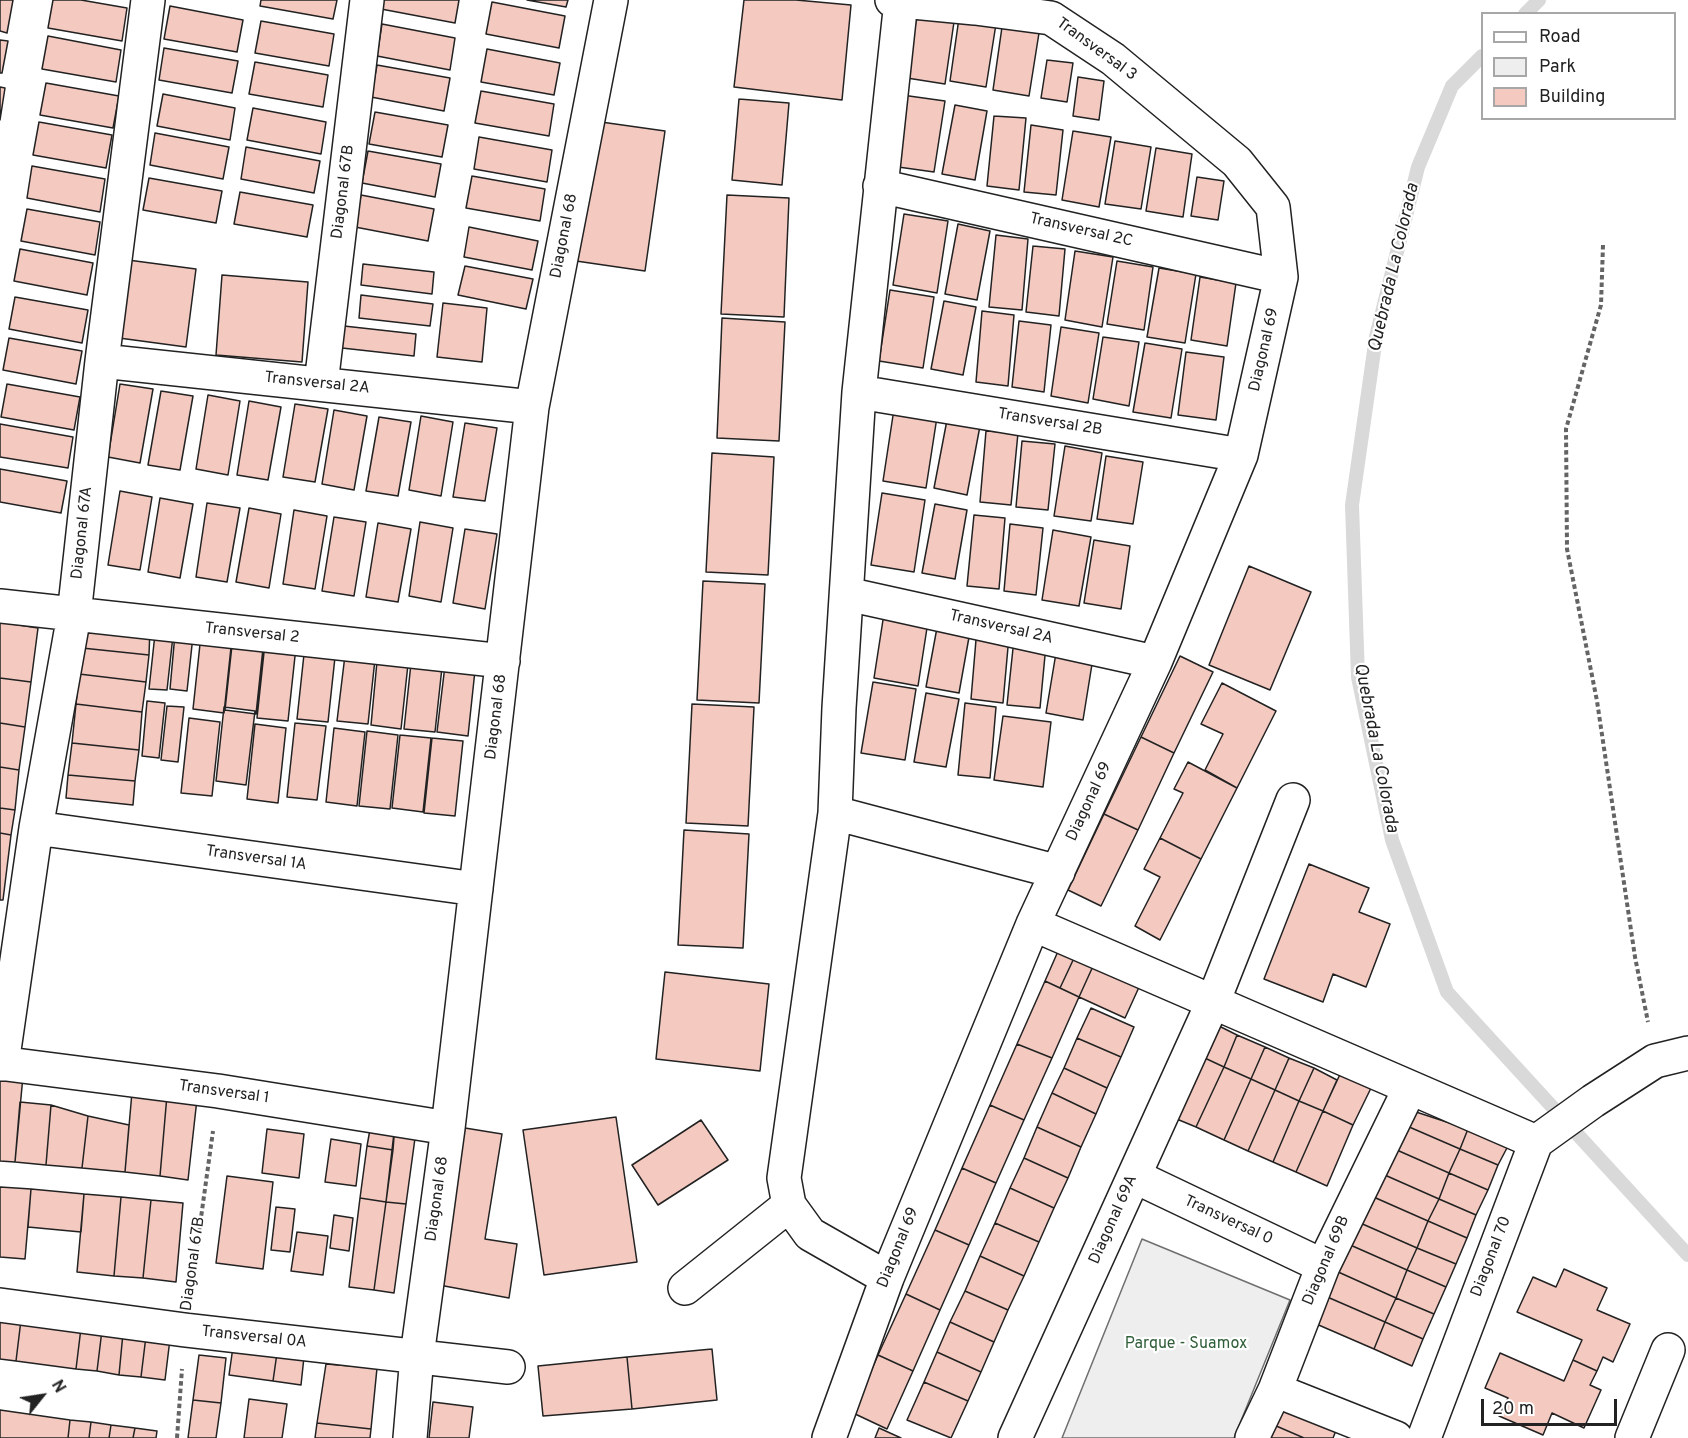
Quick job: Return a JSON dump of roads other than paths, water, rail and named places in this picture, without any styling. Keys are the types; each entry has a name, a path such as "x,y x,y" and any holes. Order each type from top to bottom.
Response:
{"street":[{"name":"Diagonal 67A","path":"1,1064 36,828 74,615 102,361 148,0"},
{"name":"Diagonal 67B","path":"321,384 367,0"},
{"name":"Diagonal 68","path":"410,1438 417,1356 448,1128 532,407 611,0"},
{"name":"Transversal 3","path":"897,1 1051,18 1113,59 1237,162"},
{"path":"886,1278 810,1234 789,1205 784,1178 835,813 839,708 859,392 897,1"},
{"name":"Diagonal 69","path":"829,1438 886,1278 1033,924 1155,662 1241,455 1281,277 1273,207 1237,162"},
{"name":"Transversal 2C","path":"880,186 1281,277"},
{"name":"Transversal 2A","path":"102,361 532,407"},
{"name":"Transversal 2B","path":"859,392 1241,455"},
{"name":"Transversal 2A","path":"847,594 1155,662"},
{"name":"Transversal 2","path":"0,606 503,661"},
{"name":"Diagonal 69A","path":"1015,1438 1213,1002 1293,800"},
{"path":"835,813 1058,872"},
{"name":"Transversal 1A","path":"36,828 476,889"},
{"path":"1033,924 1536,1142 1593,1101 1655,1061 1688,1053"},
{"name":"Transversal 1","path":"1,1064 218,1091 448,1128"},
{"name":"Diagonal 69B","path":"1252,1438 1275,1390 1323,1266 1410,1088"},
{"name":"Diagonal 70","path":"1424,1438 1536,1142"},
{"name":"Transversal 0","path":"1134,1176 1323,1266"},
{"path":"685,1288 789,1205"},
{"name":"Transversal 0A","path":"0,1305 185,1330 508,1367"},
{"path":"1632,1438 1668,1350"},
{"path":"1275,1390 1396,1438"}],"waterway":[{"name":"Quebrada La Colorada","path":"1527,12 1539,0"},
{"name":"Quebrada La Colorada","path":"1481,57 1452,86 1418,167 1376,337 1352,505 1358,677 1392,840 1447,992 1688,1255"}],"park label":[{"name":"Parque - Suamox","path":"1186,1345"}]}
